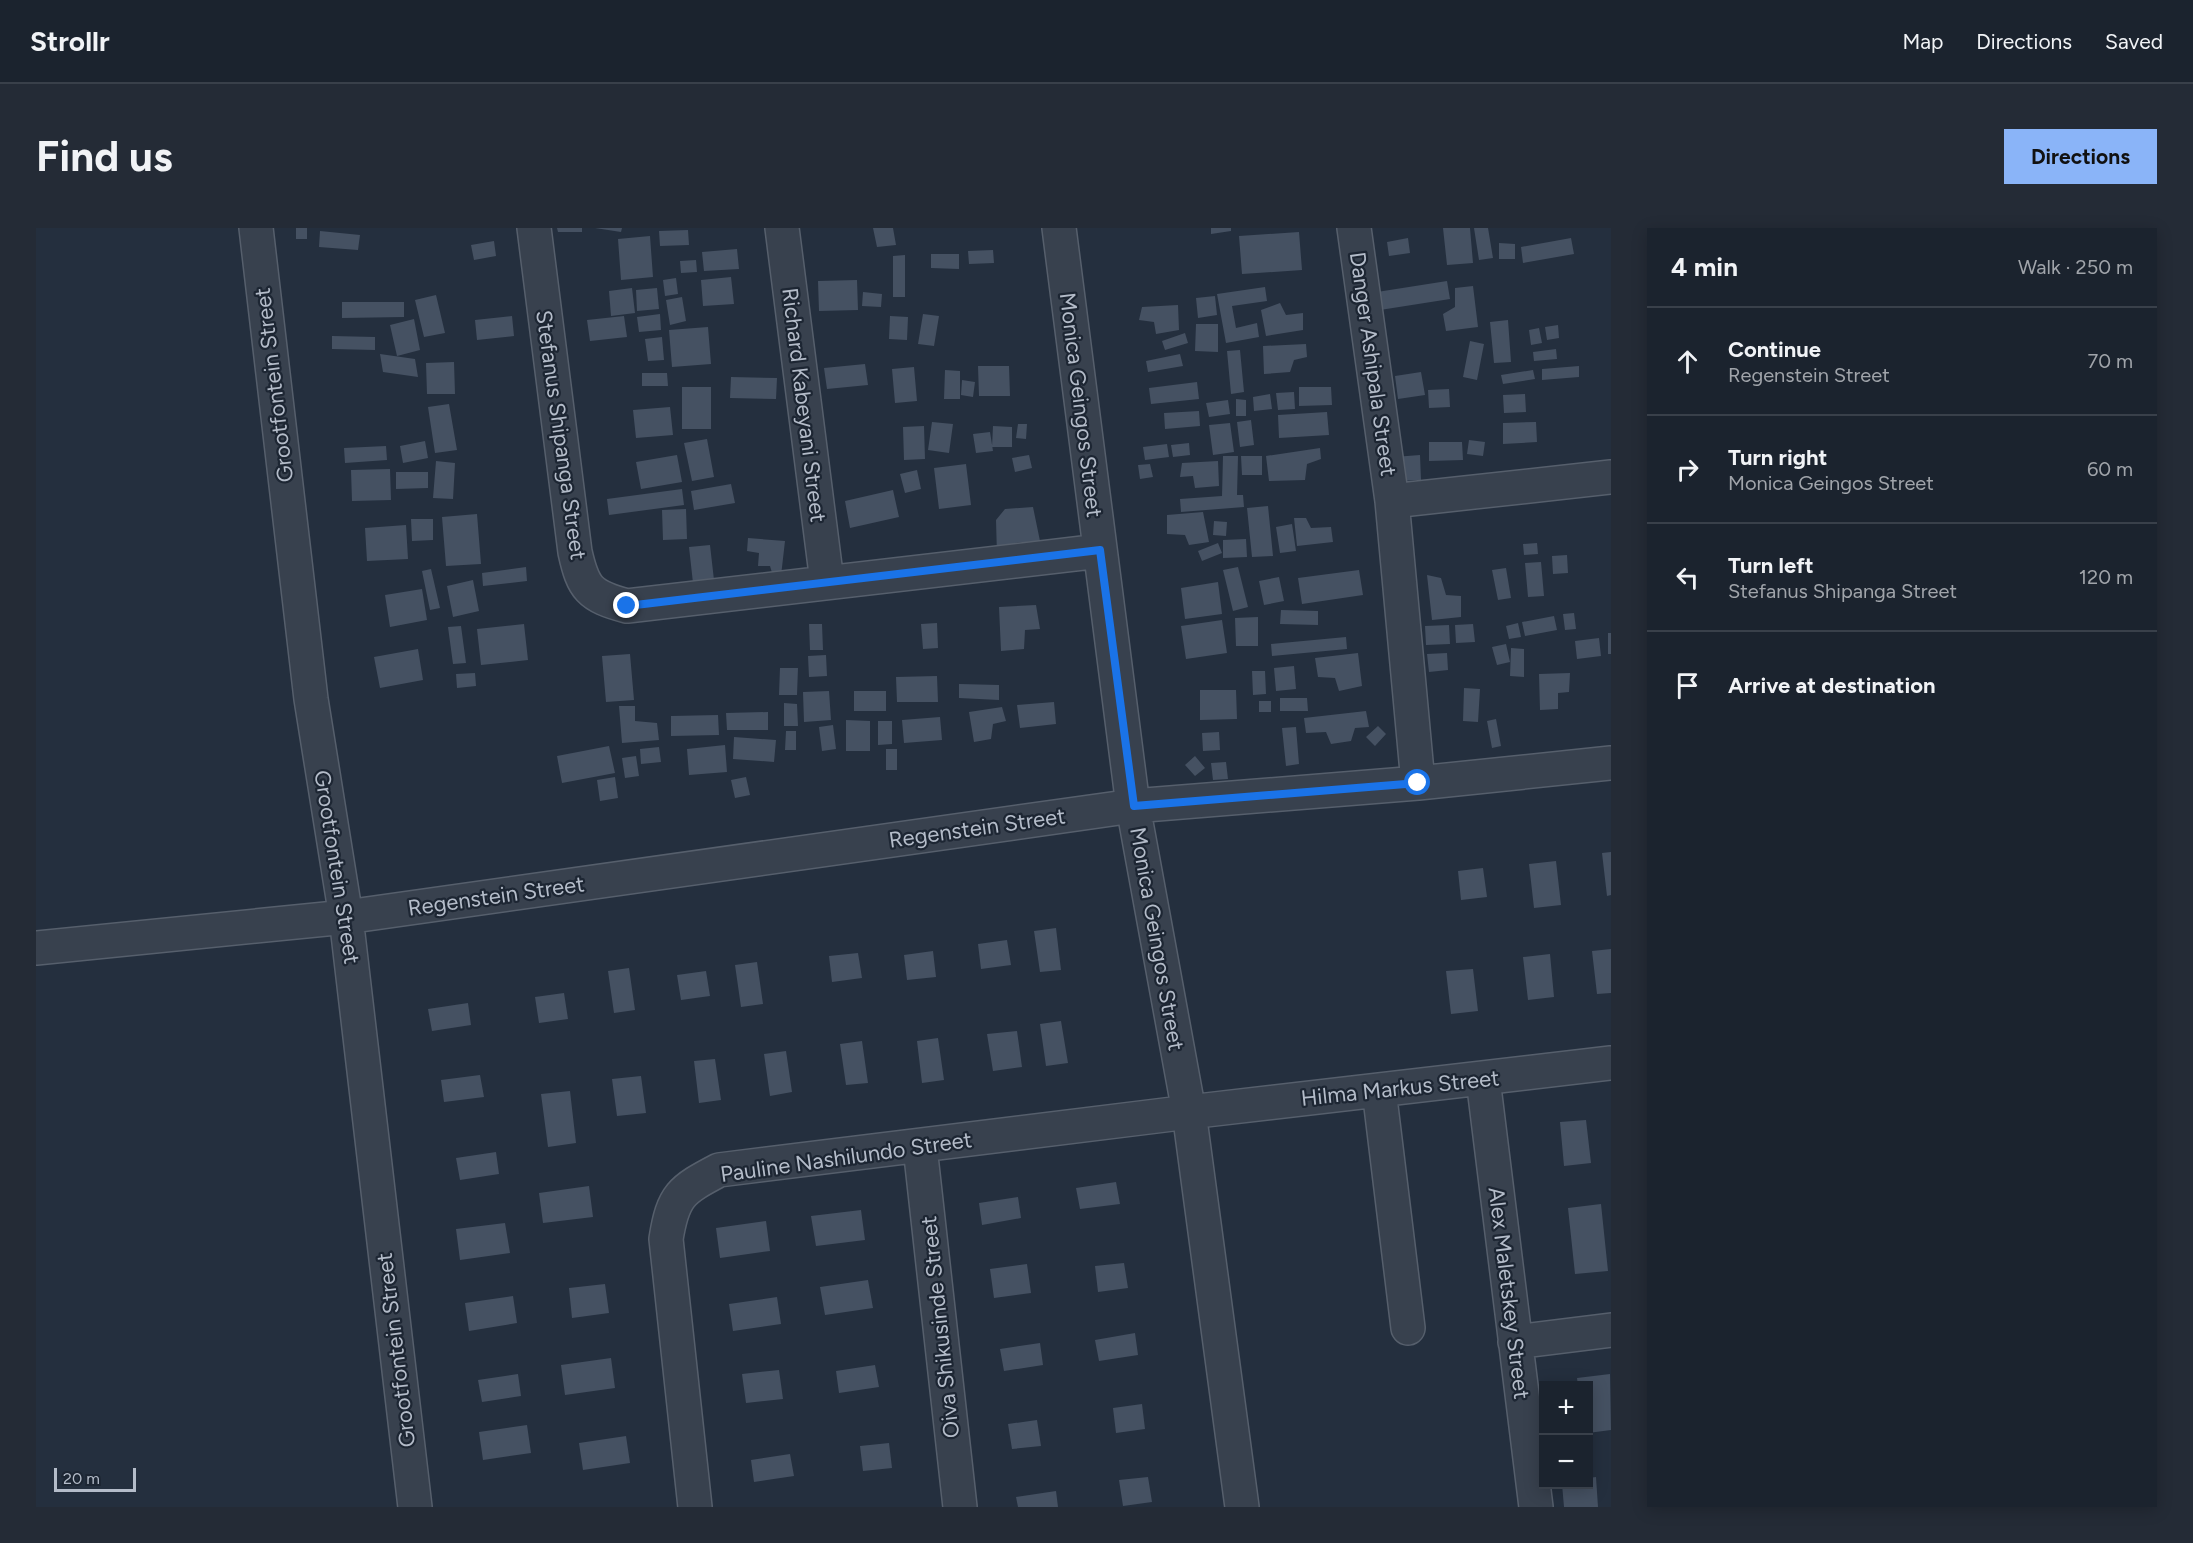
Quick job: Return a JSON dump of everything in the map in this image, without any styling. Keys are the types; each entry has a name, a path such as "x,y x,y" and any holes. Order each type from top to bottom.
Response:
{"street":[{"name":"Grootfontein Street","path":"256,228 311,699 346,916 415,1507"},
{"name":"Stefanus Shipanga Street","path":"534,228 581,580 603,600 627,606 1100,550"},
{"name":"Richard Kabeyani Street","path":"782,228 827,582"},
{"name":"Monica Geingos Street","path":"1059,228 1134,806 1189,1112 1242,1507"},
{"name":"Danger Ashipala Street","path":"1354,228 1392,501 1418,783"},
{"name":"Danger Ashipala Street","path":"1392,501 1611,477"},
{"name":"Regenstein Street","path":"36,948 346,916 1134,806 1418,783 1611,763"},
{"name":"Hilma Markus Street","path":"1189,1112 1611,1063"},
{"name":"Alex Maletskey Street","path":"1483,1079 1536,1507"},
{"path":"1379,1090 1408,1328"},
{"name":"Pauline Nashilundo Street","path":"695,1507 666,1239 671,1210 688,1186 719,1170 1189,1112"},
{"name":"Oiva Shikusinde Street","path":"920,1147 960,1507"},
{"path":"1515,1342 1611,1330"}],"building":[{"path":"296,228 307,228 307,239 296,239"},
{"path":"557,228 582,228 582,232 558,232"},
{"path":"595,228 622,228 621,232"},
{"path":"873,228 893,228 896,245 877,247"},
{"path":"1211,228 1231,228 1231,231 1211,234"},
{"path":"1443,228 1470,228 1473,263 1447,265"},
{"path":"1474,228 1488,228 1493,258 1479,260"},
{"path":"688,230 689,245 660,246 659,231"},
{"path":"320,231 360,235 358,250 319,247"},
{"path":"1299,232 1302,270 1242,274 1239,236"},
{"path":"650,236 653,277 621,280 618,239"},
{"path":"1408,238 1410,253 1389,256 1387,242"},
{"path":"1571,238 1574,254 1523,263 1521,247"},
{"path":"494,241 496,256 474,260 471,245"},
{"path":"1499,243 1515,244 1515,259 1499,259"},
{"path":"737,249 739,269 704,271 702,252"},
{"path":"993,250 994,263 969,264 968,251"},
{"path":"931,254 959,254 959,269 931,268"},
{"path":"905,255 905,297 893,297 893,256"},
{"path":"696,260 697,272 681,273 680,261"},
{"path":"731,277 734,304 703,306 701,280"},
{"path":"676,278 678,294 665,296 663,280"},
{"path":"857,280 858,310 819,311 818,281"},
{"path":"1447,281 1450,299 1380,310 1377,292"},
{"path":"1473,286 1478,327 1446,331 1443,314 1455,307 1455,288"},
{"path":"1265,287 1267,301 1232,306 1236,328 1257,323 1259,337 1226,343 1217,294"},
{"path":"632,288 635,313 611,316 609,291"},
{"path":"657,288 659,309 637,311 636,290"},
{"path":"863,292 882,294 881,307 862,306"},
{"path":"436,295 445,333 424,337 415,300"},
{"path":"1215,296 1217,315 1198,318 1196,298"},
{"path":"682,297 686,321 670,325 666,300"},
{"path":"342,302 404,302 404,317 342,318"},
{"path":"1280,303 1286,315 1303,313 1303,330 1266,336 1261,310"},
{"path":"1178,305 1179,330 1156,334 1154,322 1139,320 1142,307"},
{"path":"660,314 661,330 639,332 637,317"},
{"path":"923,314 939,316 934,346 918,344"},
{"path":"512,316 514,336 477,340 475,320"},
{"path":"624,316 627,337 590,341 587,320"},
{"path":"890,316 908,317 907,340 889,339"},
{"path":"414,319 420,350 397,356 390,325"},
{"path":"1508,320 1511,362 1494,363 1490,322"},
{"path":"1196,324 1218,324 1218,352 1195,351"},
{"path":"1558,325 1559,338 1547,340 1545,327"},
{"path":"708,327 711,364 672,367 669,330"},
{"path":"1539,328 1542,343 1531,345 1529,330"},
{"path":"1185,333 1188,343 1165,350 1162,341"},
{"path":"332,336 375,337 375,350 332,349"},
{"path":"662,337 664,360 648,361 645,339"},
{"path":"1470,341 1484,344 1477,380 1463,377"},
{"path":"1306,344 1307,357 1294,360 1290,372 1264,374 1263,346"},
{"path":"1556,349 1557,359 1534,361 1533,352"},
{"path":"1240,350 1244,392 1231,394 1227,351"},
{"path":"380,354 415,359 418,377 383,372"},
{"path":"1180,354 1183,366 1148,372 1146,361"},
{"path":"454,362 455,394 427,394 426,363"},
{"path":"865,364 868,385 827,389 824,368"},
{"path":"978,366 1009,366 1010,396 979,396"},
{"path":"1579,366 1579,377 1542,380 1542,369"},
{"path":"914,367 917,401 895,403 892,369"},
{"path":"945,370 960,371 960,399 944,399"},
{"path":"1533,370 1535,379 1503,384 1501,375"},
{"path":"1421,372 1425,395 1398,399 1395,376"},
{"path":"642,373 667,373 668,386 642,386"},
{"path":"731,377 777,378 776,399 730,398"},
{"path":"962,380 975,382 973,397 961,395"},
{"path":"1197,382 1199,399 1151,404 1149,388"},
{"path":"682,387 711,387 711,429 682,429"},
{"path":"1299,387 1331,387 1332,405 1299,406"},
{"path":"1449,389 1450,407 1429,408 1428,390"},
{"path":"1294,392 1295,409 1278,410 1276,393"},
{"path":"1270,394 1272,409 1254,411 1253,397"},
{"path":"1525,394 1526,412 1504,413 1503,395"},
{"path":"1236,399 1246,400 1246,416 1236,416"},
{"path":"1228,400 1230,414 1209,417 1206,403"},
{"path":"449,404 457,450 435,453 428,407"},
{"path":"670,407 673,435 636,438 633,410"},
{"path":"1199,411 1200,426 1165,429 1164,413"},
{"path":"1327,412 1329,435 1279,438 1278,415"},
{"path":"1251,420 1254,445 1240,447 1237,422"},
{"path":"932,422 953,424 949,453 928,450"},
{"path":"1536,422 1537,442 1503,444 1503,423"},
{"path":"1230,423 1234,452 1213,455 1209,425"},
{"path":"1018,424 1027,424 1026,439 1016,438"},
{"path":"924,426 925,459 904,460 903,427"},
{"path":"993,426 1012,427 1012,447 992,447"},
{"path":"990,432 993,451 976,453 973,434"},
{"path":"707,439 714,477 692,481 684,443"},
{"path":"1469,440 1485,442 1483,456 1467,454"},
{"path":"425,441 428,458 403,463 400,446"},
{"path":"1429,442 1462,442 1463,460 1429,461"},
{"path":"1189,443 1190,455 1173,457 1171,445"},
{"path":"1167,444 1169,457 1145,460 1143,447"},
{"path":"386,446 387,460 345,463 344,448"},
{"path":"1320,448 1321,459 1307,464 1305,480 1269,481 1266,456"},
{"path":"677,455 682,482 641,489 636,462"},
{"path":"1029,455 1032,468 1015,472 1012,458"},
{"path":"1420,455 1421,480 1396,481 1394,457"},
{"path":"1223,456 1238,456 1237,495 1243,495 1244,507 1181,512 1180,499 1222,496"},
{"path":"1241,456 1262,456 1262,475 1242,475"},
{"path":"436,461 455,463 453,499 433,498"},
{"path":"1218,461 1219,486 1195,488 1193,476 1180,477 1182,463"},
{"path":"966,464 971,505 939,509 934,468"},
{"path":"1150,464 1153,477 1140,479 1138,465"},
{"path":"390,469 391,500 352,501 351,470"},
{"path":"917,470 921,489 905,493 900,474"},
{"path":"396,472 428,472 428,488 396,489"},
{"path":"731,484 735,503 694,510 691,491"},
{"path":"682,489 684,505 609,515 607,499"},
{"path":"893,490 899,517 850,528 845,501"},
{"path":"1268,506 1273,556 1252,557 1247,508"},
{"path":"1033,507 1040,541 1014,543 1011,554 997,556 996,520 1005,509"},
{"path":"686,509 687,539 663,540 662,510"},
{"path":"1203,512 1209,542 1189,545 1185,535 1167,534 1167,515"},
{"path":"477,514 481,564 446,566 442,517"},
{"path":"1294,518 1306,518 1311,528 1331,527 1333,542 1297,546"},
{"path":"411,519 433,519 433,540 412,541"},
{"path":"1214,521 1227,522 1226,536 1213,535"},
{"path":"1292,524 1296,551 1280,553 1276,527"},
{"path":"406,525 408,559 367,561 365,528"},
{"path":"748,538 785,541 781,576 773,576 770,566 758,566 759,553 747,551"},
{"path":"1246,539 1247,557 1223,558 1223,540"},
{"path":"1218,543 1222,553 1202,561 1198,551"},
{"path":"1537,543 1538,554 1524,555 1523,544"},
{"path":"710,545 714,580 693,583 689,547"},
{"path":"1567,555 1568,573 1553,574 1552,556"},
{"path":"1541,562 1544,596 1528,597 1525,563"},
{"path":"526,567 527,581 483,586 482,573"},
{"path":"1238,567 1248,607 1233,611 1223,570"},
{"path":"1506,568 1511,598 1498,600 1492,570"},
{"path":"431,569 440,608 430,610 422,571"},
{"path":"1359,570 1363,595 1302,604 1298,578"},
{"path":"1427,575 1441,578 1446,595 1461,596 1461,617 1432,620"},
{"path":"1279,577 1284,601 1264,605 1259,581"},
{"path":"473,580 479,611 453,617 447,586"},
{"path":"1218,582 1222,614 1185,619 1181,588"},
{"path":"422,589 427,620 390,627 385,595"},
{"path":"1036,605 1040,629 1025,630 1024,649 1001,651 999,607"},
{"path":"1281,610 1318,611 1318,625 1280,624"},
{"path":"1574,613 1576,629 1565,630 1563,614"},
{"path":"1554,616 1557,630 1525,636 1522,622"},
{"path":"1258,617 1258,646 1236,646 1235,618"},
{"path":"1222,620 1227,653 1186,659 1181,626"},
{"path":"937,623 938,648 923,649 921,624"},
{"path":"1518,623 1521,637 1509,639 1506,626"},
{"path":"524,624 528,660 481,665 477,629"},
{"path":"809,624 822,624 823,650 810,650"},
{"path":"1473,624 1475,642 1456,643 1455,625"},
{"path":"1449,625 1450,644 1426,645 1425,626"},
{"path":"461,626 466,663 453,664 448,627"},
{"path":"1608,633 1611,633 1611,654 1608,654"},
{"path":"1346,637 1347,649 1272,656 1271,644"},
{"path":"1599,638 1601,656 1577,659 1575,641"},
{"path":"1506,644 1510,662 1497,665 1492,647"},
{"path":"1511,648 1524,649 1524,677 1510,676"},
{"path":"418,649 423,680 380,688 374,657"},
{"path":"1358,653 1362,686 1339,691 1335,678 1318,677 1315,658"},
{"path":"1447,653 1448,670 1429,672 1427,654"},
{"path":"630,654 634,700 606,702 602,656"},
{"path":"826,655 827,676 809,677 808,656"},
{"path":"1294,666 1296,689 1276,691 1274,668"},
{"path":"780,668 798,668 797,695 779,695"},
{"path":"1252,671 1265,671 1266,694 1253,695"},
{"path":"475,673 476,686 457,688 456,674"},
{"path":"1570,673 1569,692 1558,693 1558,709 1540,710 1539,674"},
{"path":"937,676 938,702 897,702 896,677"},
{"path":"959,684 999,685 999,700 959,698"},
{"path":"1464,688 1480,689 1478,722 1463,721"},
{"path":"1200,690 1236,690 1237,719 1200,720"},
{"path":"829,691 831,720 804,722 803,692"},
{"path":"854,691 886,691 886,711 854,711"},
{"path":"1280,698 1307,698 1308,711 1280,711"},
{"path":"1259,701 1271,701 1271,712 1259,712"},
{"path":"1054,702 1056,724 1020,728 1017,705"},
{"path":"784,703 797,704 798,726 784,726"},
{"path":"619,706 635,706 635,721 657,723 659,740 622,743"},
{"path":"1002,707 1006,721 993,724 991,739 974,742 969,712"},
{"path":"1366,711 1369,727 1355,728 1351,741 1331,744 1326,732 1306,733 1304,718"},
{"path":"768,712 768,730 727,730 726,713"},
{"path":"718,715 719,735 671,736 671,716"},
{"path":"940,717 942,740 904,743 902,720"},
{"path":"1496,719 1501,746 1492,748 1487,721"},
{"path":"846,720 870,721 870,751 846,751"},
{"path":"878,721 892,721 892,744 878,745"},
{"path":"833,725 836,749 822,751 819,727"},
{"path":"1378,726 1386,734 1375,746 1366,737"},
{"path":"1296,727 1299,764 1286,766 1282,728"},
{"path":"786,731 796,731 796,750 785,750"},
{"path":"1219,732 1220,750 1203,751 1202,733"},
{"path":"734,737 776,740 774,762 733,759"},
{"path":"725,745 727,772 689,775 687,749"},
{"path":"609,746 615,773 562,783 557,756"},
{"path":"659,747 661,762 641,764 640,749"},
{"path":"886,749 897,749 897,770 886,770"},
{"path":"636,756 639,776 625,778 622,758"},
{"path":"1195,756 1205,768 1195,776 1185,765"},
{"path":"1226,762 1228,779 1213,780 1211,763"},
{"path":"615,777 618,798 600,801 597,780"},
{"path":"746,777 750,795 735,798 731,780"},
{"path":"1611,852 1611,895 1607,896 1602,853"},
{"path":"1556,861 1561,905 1534,908 1529,864"},
{"path":"1483,868 1487,897 1461,900 1458,871"},
{"path":"1056,928 1061,970 1040,972 1034,931"},
{"path":"1007,940 1011,965 981,969 978,944"},
{"path":"1611,949 1611,993 1597,994 1592,951"},
{"path":"933,951 936,977 907,980 904,955"},
{"path":"858,953 862,978 832,982 829,956"},
{"path":"1550,954 1554,997 1528,1000 1523,957"},
{"path":"757,962 763,1004 741,1007 735,965"},
{"path":"629,968 635,1010 614,1013 608,971"},
{"path":"1473,969 1478,1011 1451,1014 1446,971"},
{"path":"706,971 710,996 681,1000 677,975"},
{"path":"564,993 568,1019 539,1023 535,997"},
{"path":"468,1003 471,1025 432,1031 428,1009"},
{"path":"1061,1021 1068,1063 1046,1066 1040,1024"},
{"path":"1017,1031 1022,1067 993,1071 987,1034"},
{"path":"938,1038 944,1080 922,1083 917,1041"},
{"path":"862,1041 868,1083 846,1085 840,1044"},
{"path":"786,1051 792,1092 770,1096 764,1054"},
{"path":"715,1059 721,1100 699,1103 694,1061"},
{"path":"480,1075 484,1097 444,1102 441,1080"},
{"path":"641,1076 646,1113 617,1116 612,1079"},
{"path":"570,1091 576,1143 548,1147 541,1094"},
{"path":"1586,1120 1591,1163 1564,1166 1560,1122"},
{"path":"496,1152 499,1174 460,1180 456,1158"},
{"path":"1116,1182 1120,1204 1080,1209 1076,1188"},
{"path":"589,1186 593,1217 543,1223 539,1193"},
{"path":"1018,1197 1021,1218 982,1225 979,1203"},
{"path":"1601,1204 1608,1271 1575,1274 1568,1208"},
{"path":"861,1210 865,1240 816,1246 811,1216"},
{"path":"766,1221 770,1251 720,1258 716,1228"},
{"path":"505,1223 510,1253 460,1260 456,1229"},
{"path":"1124,1263 1128,1288 1098,1292 1095,1266"},
{"path":"1027,1264 1031,1293 994,1298 990,1269"},
{"path":"868,1280 873,1308 825,1315 820,1287"},
{"path":"605,1284 609,1313 572,1318 569,1288"},
{"path":"513,1296 517,1323 469,1331 465,1303"},
{"path":"777,1297 781,1324 733,1331 729,1304"},
{"path":"1135,1333 1138,1355 1099,1361 1095,1340"},
{"path":"1040,1343 1043,1365 1004,1371 1000,1349"},
{"path":"611,1358 615,1388 565,1395 561,1365"},
{"path":"875,1365 879,1387 839,1393 836,1371"},
{"path":"779,1370 783,1399 746,1403 742,1374"},
{"path":"518,1374 521,1396 482,1402 478,1380"},
{"path":"1610,1374 1611,1430 1593,1432 1593,1381 1577,1381 1577,1378"},
{"path":"1142,1404 1145,1429 1116,1433 1113,1408"},
{"path":"1037,1420 1041,1446 1012,1449 1008,1424"},
{"path":"527,1425 531,1453 483,1460 479,1432"},
{"path":"626,1436 630,1463 583,1470 579,1443"},
{"path":"889,1443 892,1468 863,1471 860,1446"},
{"path":"790,1454 794,1476 754,1482 751,1460"},
{"path":"1148,1477 1152,1502 1123,1506 1119,1480"},
{"path":"1593,1477 1596,1477 1598,1507 1564,1507 1562,1489 1593,1489"},
{"path":"1056,1491 1058,1507 1018,1507 1016,1497"}],"route":[{"path":"627,606 1100,550 1134,806 1418,783"}]}
